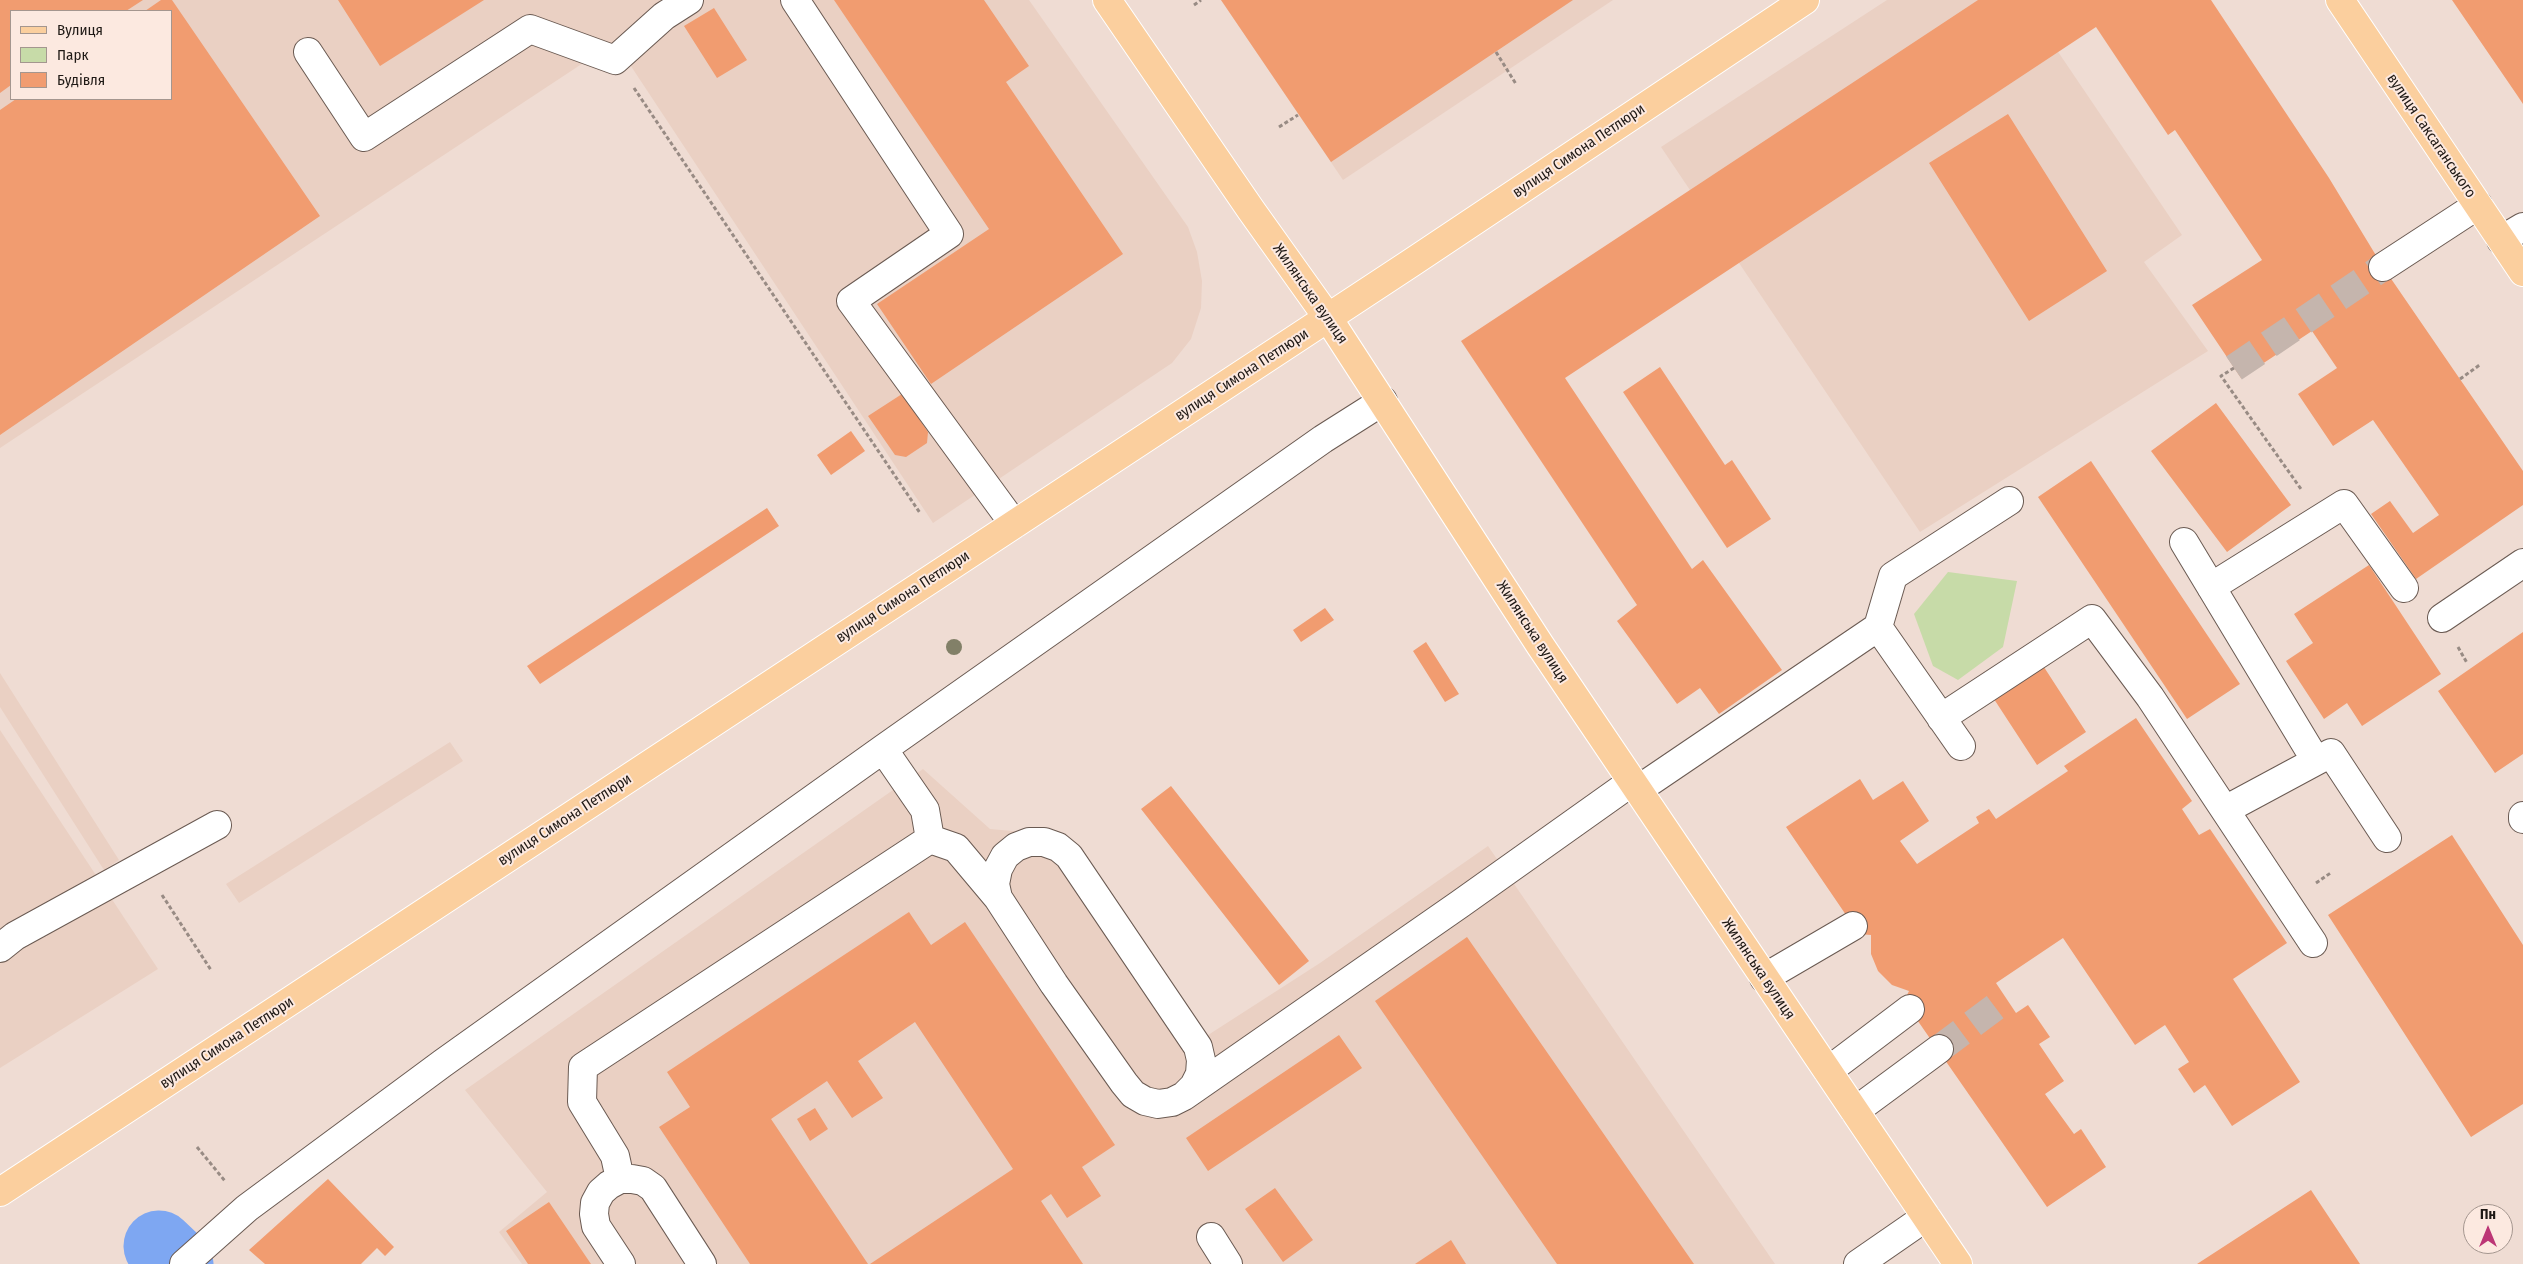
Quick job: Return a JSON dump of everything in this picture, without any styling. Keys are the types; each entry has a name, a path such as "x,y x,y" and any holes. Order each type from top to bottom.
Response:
{"main road":[{"name":"Жилянська вулиця","path":"1108,0 1251,210 1328,318 1540,645 1958,1264"},
{"name":"вулиця Симона Петлюри","path":"0,1192 1328,318 1805,0"},
{"name":"вулиця Саксаганського","path":"2340,0 2478,205 2512,234 2523,272"}],"street":[{"path":"308,52 364,137 530,29 615,60 664,16 689,0"},
{"path":"796,0 949,234 851,301 917,394 1014,524"},
{"path":"2384,268 2478,205"},
{"path":"184,1264 222,1229 443,1063 883,749 1307,451 1383,401"},
{"path":"956,848 998,898 1054,984 1133,1094 1145,1101 1158,1104 1172,1102 1184,1096 1460,904 1636,785 1878,627 1893,576 2010,500"},
{"path":"2211,587 2344,504 2404,588"},
{"path":"2184,542 2316,761"},
{"path":"2442,618 2523,563"},
{"path":"1941,718 2092,619 2150,697 2313,944"},
{"path":"1878,627 1961,746"},
{"path":"883,749 925,810 930,839"},
{"path":"2225,810 2331,753 2387,838"},
{"path":"0,948 15,936 78,900 217,825"},
{"path":"930,839 976,854 996,854 1030,842 1044,842 1058,847 1069,856 1198,1047 1201,1060 1200,1074 1194,1086 1184,1096"},
{"path":"620,1179 615,1156 582,1102 583,1067 930,839"},
{"path":"998,898 995,884 998,869 1005,856 1016,847"},
{"path":"1764,978 1853,926"},
{"path":"1828,1071 1910,1008"},
{"path":"1855,1111 1939,1049"},
{"path":"621,1264 596,1226 594,1214 595,1203 601,1192 620,1179 643,1181 653,1188 702,1264"},
{"path":"1858,1264 1926,1217"},
{"path":"1211,1237 1228,1264"}],"path":[{"path":"1194,4 1202,0"},
{"path":"1496,52 1516,84"},
{"path":"615,60 920,513"},
{"path":"1279,127 1298,115"},
{"path":"2460,379 2482,364"},
{"path":"2234,368 2222,376 2322,518"},
{"path":"175,914 211,970"},
{"path":"198,1147 229,1186"}],"shaded area":[{"path":"0,0 1029,0 1188,227 1197,252 1202,281 1201,308 1191,339 1172,363 933,523 615,42 0,448"},
{"path":"1221,0 1613,0 1343,180"},
{"path":"1887,0 2023,0 2182,235 2144,262 2208,351 1920,532 1661,147"},
{"path":"0,673 119,860 104,870 0,707"},
{"path":"0,730 158,969 0,1068"},
{"path":"450,742 463,761 239,903 226,884"},
{"path":"923,769 990,829 1057,835 1205,1037 1320,963 1488,846 1775,1264 522,1264 499,1232 547,1192 465,1090"}],"green space":[{"path":"1948,572 2017,581 2003,647 1958,680 1933,666 1914,614"}],"building":[{"path":"0,0 143,0 128,10 10,10 10,86 0,93"},
{"path":"161,0 172,0 320,216 0,435 0,110 15,100 172,100 172,10 146,10"},
{"path":"338,0 484,0 380,66"},
{"path":"834,0 984,0 1029,66 1006,82 1123,254 931,384 877,304 989,229"},
{"path":"1221,0 1573,0 1331,162"},
{"path":"1978,0 2211,0 2329,178 2383,267 2523,471 2523,505 2416,579 2371,514 2390,501 2413,533 2439,515 2373,420 2333,446 2298,394 2337,368 2312,331 2241,378 2192,305 2262,260 2175,130 2168,135 2096,27 1565,378 1692,569 1703,560 1782,670 1719,714 1700,688 1677,704 1617,621 1637,605 1461,341"},
{"path":"2452,0 2523,0 2523,104 2517,95"},
{"path":"714,8 747,60 717,78 684,26"},
{"path":"2008,114 2107,271 2029,321 1929,163"},
{"path":"1660,367 1725,465 1732,460 1771,519 1727,548 1623,392"},
{"path":"902,394 928,432 927,443 906,457 895,455 868,416"},
{"path":"2216,403 2291,505 2227,552 2151,451"},
{"path":"851,431 865,451 831,475 817,455"},
{"path":"2091,461 2240,684 2187,719 2038,497"},
{"path":"767,508 779,526 540,684 527,666"},
{"path":"2369,565 2441,674 2362,726 2347,703 2324,719 2286,661 2313,643 2294,614"},
{"path":"1325,608 1334,620 1301,642 1293,630"},
{"path":"2523,632 2523,754 2495,773 2438,691"},
{"path":"1426,642 1459,694 1445,702 1413,651"},
{"path":"2042,664 2086,732 2037,765 1992,696"},
{"path":"2136,718 2192,801 2182,809 2199,835 2210,829 2287,943 2233,979 2300,1082 2232,1126 2205,1085 2194,1093 2178,1069 2189,1062 2165,1025 2135,1045 2063,938 1996,983 2016,1013 2028,1005 2050,1037 2039,1044 2064,1081 2045,1094 2074,1134 2081,1129 2106,1167 2047,1207 1904,1001 1909,991 1892,985 1878,971 1871,954 1871,935 1859,934 1786,827 1860,779 1873,800 1903,781 1929,821 1900,841 1917,864 1979,823 1976,817 1989,809 1996,819 2068,771 2064,766"},
{"path":"1171,786 1309,961 1279,985 1141,809"},
{"path":"2452,835 2523,945 2523,1104 2471,1137 2328,915"},
{"path":"909,912 931,945 965,922 1115,1145 1082,1167 1101,1196 1067,1218 1051,1194 1041,1201 1083,1264 870,1264 1013,1169 915,1022 858,1061 883,1098 852,1118 827,1081 771,1119 868,1264 750,1264 659,1127 690,1107 667,1072"},
{"path":"1467,937 1694,1264 1557,1264 1375,1001"},
{"path":"1339,1035 1362,1068 1208,1171 1186,1138"},
{"path":"815,1108 828,1129 810,1141 797,1119"},
{"path":"328,1179 394,1247 385,1256 377,1248 361,1264 265,1264 249,1250"},
{"path":"1275,1188 1313,1240 1283,1262 1245,1209"},
{"path":"2311,1190 2360,1264 2197,1264"},
{"path":"549,1202 591,1264 528,1264 506,1231"},
{"path":"1451,1240 1466,1264 1415,1264"}],"waterway":[{"path":"159,1246 178,1264"}],"tunnel":[{"path":"2234,368 2383,267"},
{"path":"1939,1049 2006,999"}]}
